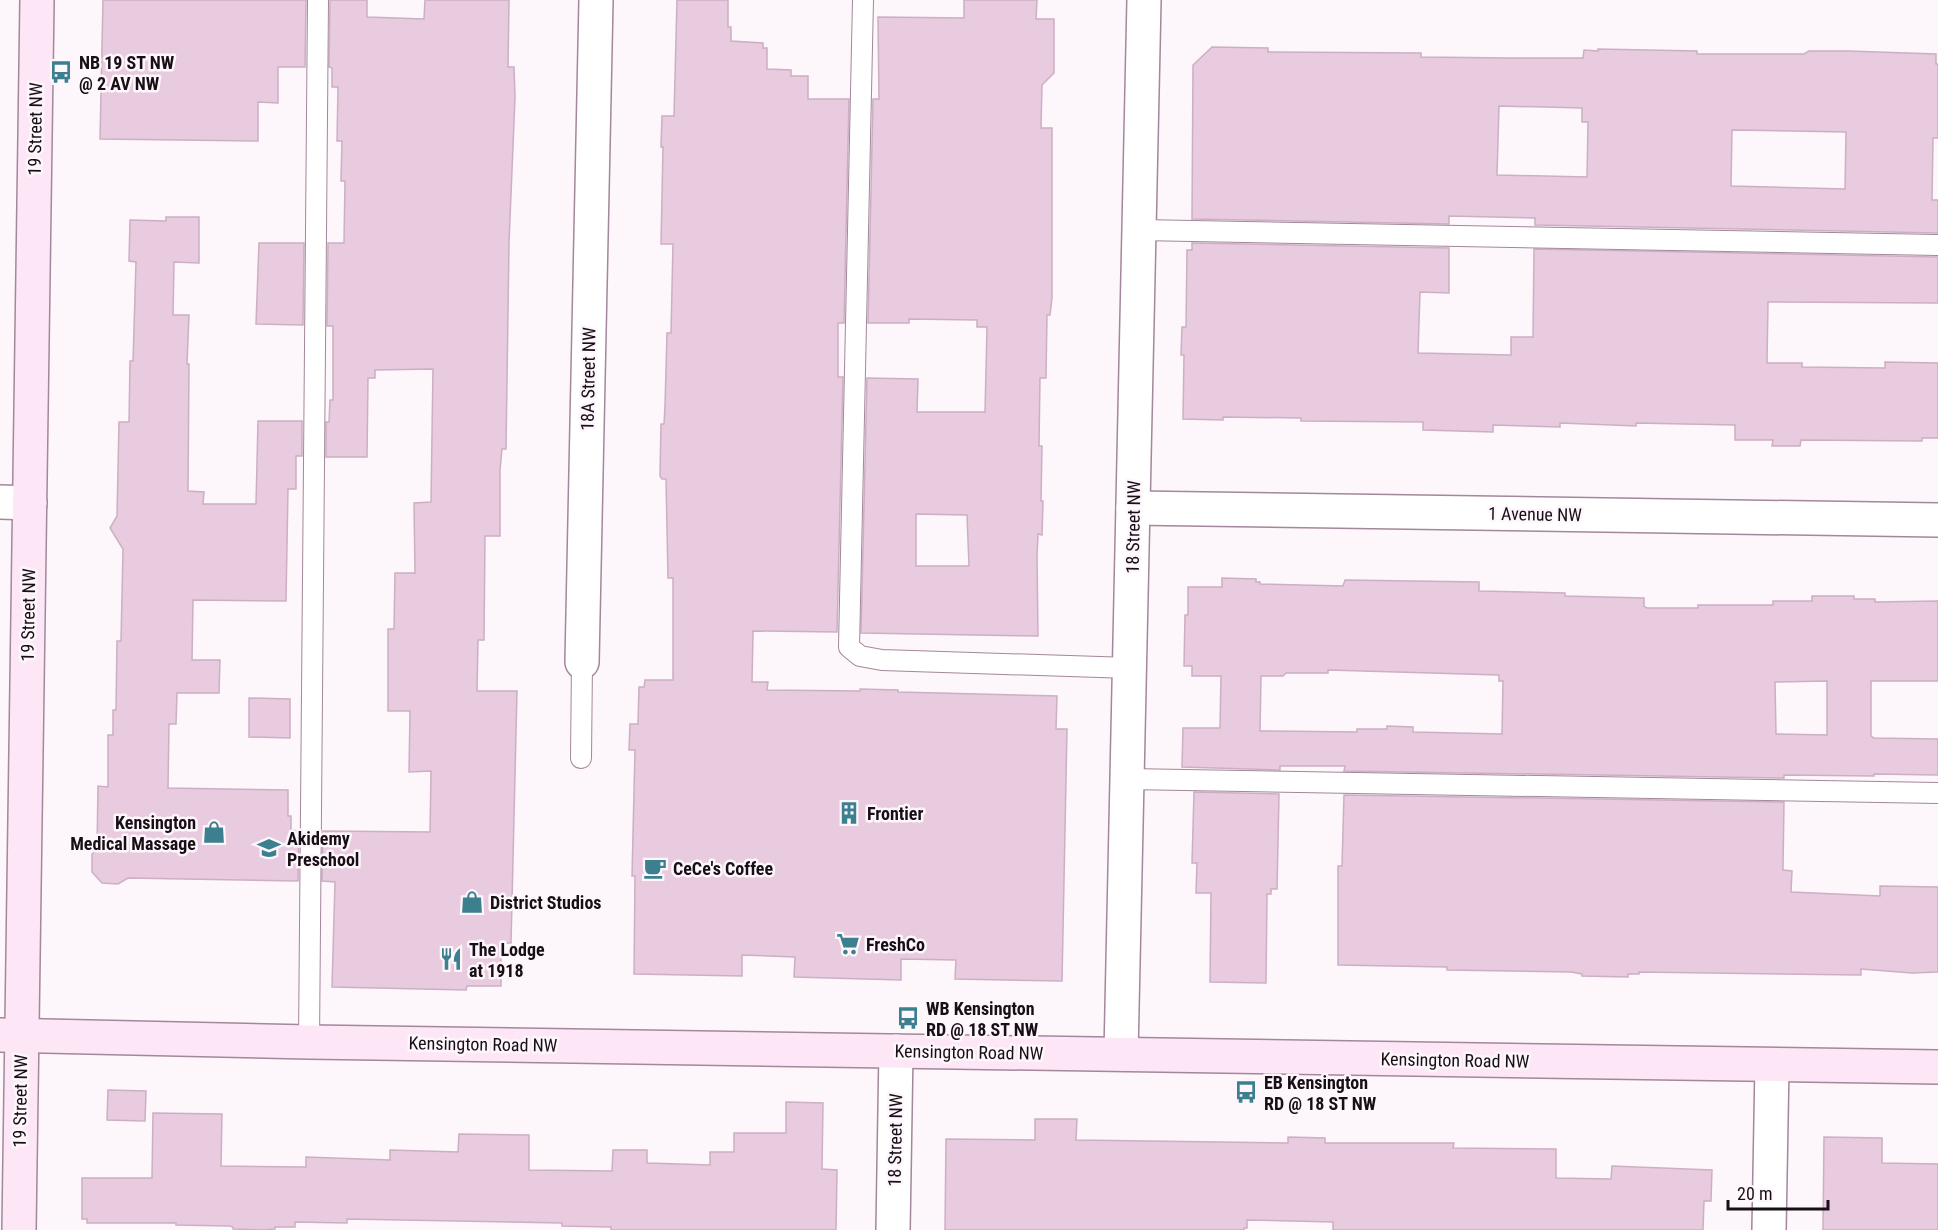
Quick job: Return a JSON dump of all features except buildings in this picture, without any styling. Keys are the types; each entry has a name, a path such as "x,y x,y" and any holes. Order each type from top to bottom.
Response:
{"street":[{"name":"19 Street NW","path":"19,1230 11,1035 15,502 37,0"},
{"name":"18A Street NW","path":"582,662 596,0"},
{"name":"18 Street NW","path":"1121,1054 1144,0"},
{"name":"1 Avenue NW","path":"1133,508 1938,520"},
{"name":"Kensington Road NW","path":"11,1035 309,1042 1938,1067"},
{"name":"18 Street NW","path":"893,1230 896,1051"},
{"path":"1770,1230 1772,1065"}],"lane":[{"path":"309,1042 318,0"},
{"path":"863,0 849,647 860,656 882,660 1130,668"},
{"path":"1139,230 1938,245"},
{"name":"18A Street NW","path":"581,758 582,662"},
{"path":"1127,779 1938,793"}],"place":[{"name":"NB 19 ST NW @ 2 AV NW","path":"61,72"},
{"name":"Frontier","path":"849,813"},
{"name":"Kensington Medical Massage","path":"214,832"},
{"name":"Akidemy Preschool","path":"269,848"},
{"name":"CeCe's Coffee","path":"655,868"},
{"name":"District Studios","path":"472,902"},
{"name":"FreshCo","path":"848,944"},
{"name":"The Lodge at 1918","path":"451,959"},
{"name":"WB Kensington RD @ 18 ST NW","path":"908,1018"},
{"name":"EB Kensington RD @ 18 ST NW","path":"1246,1092"}]}
